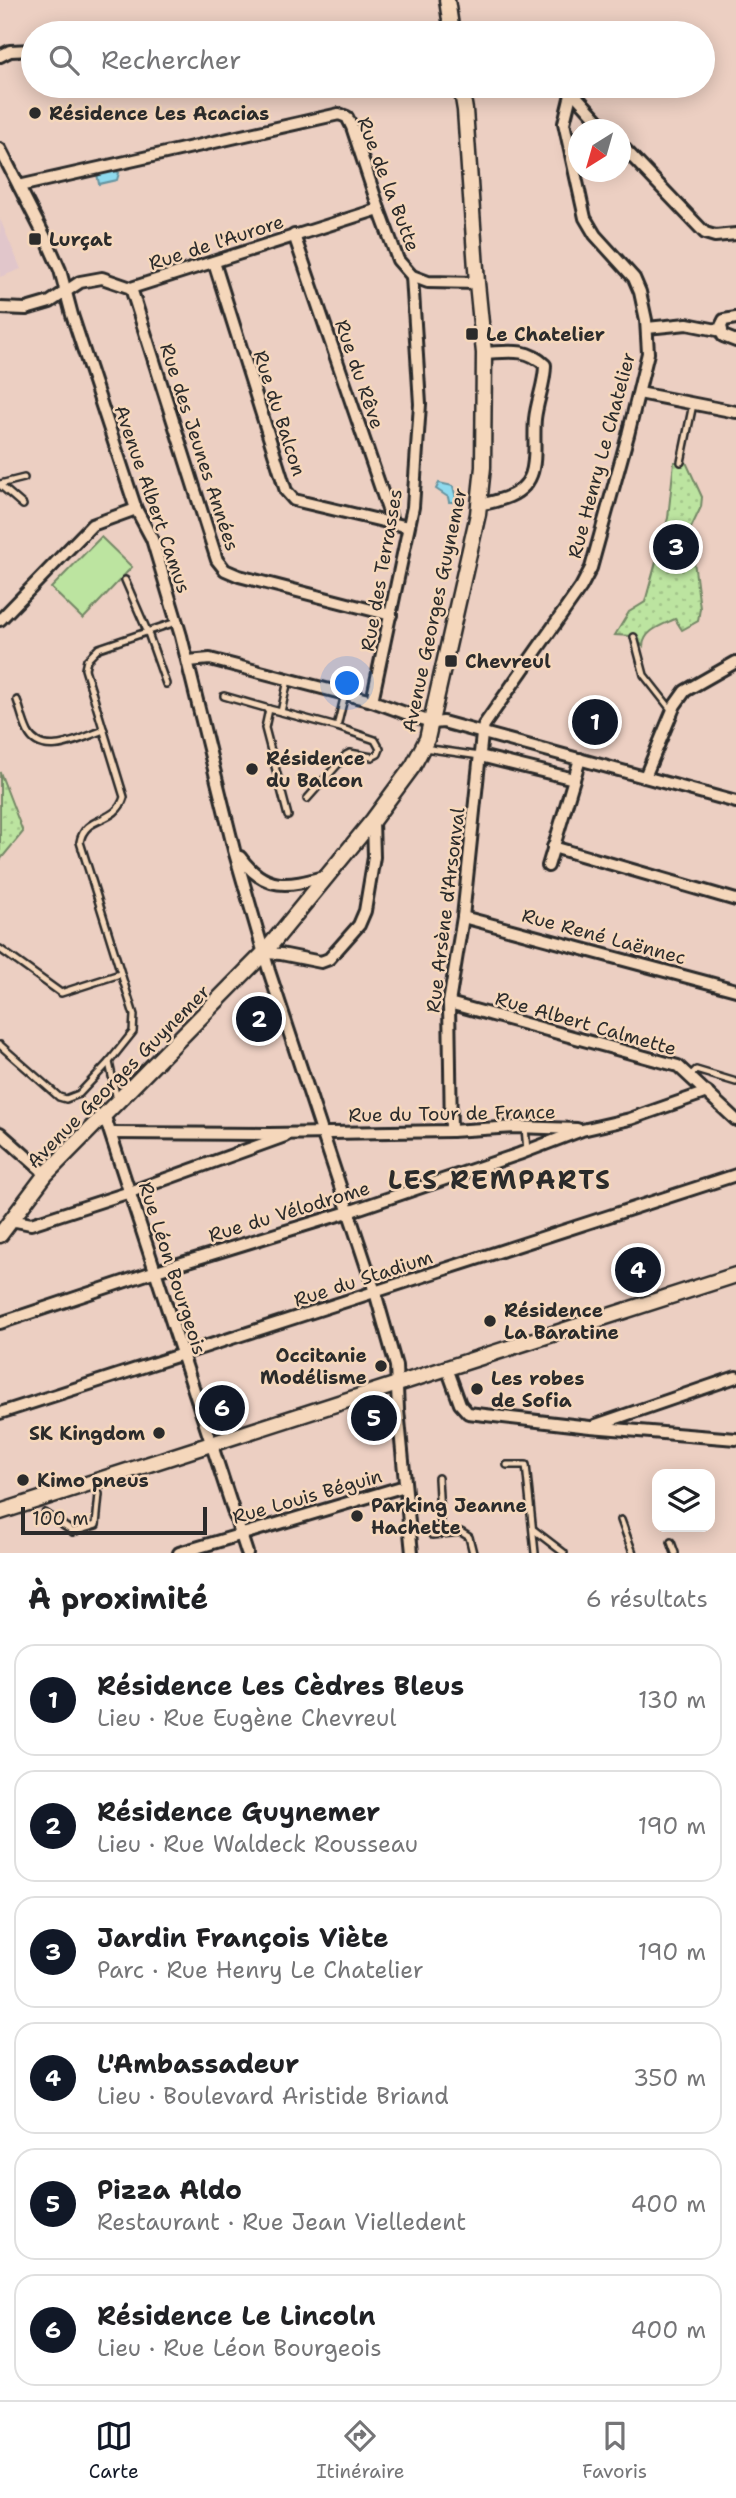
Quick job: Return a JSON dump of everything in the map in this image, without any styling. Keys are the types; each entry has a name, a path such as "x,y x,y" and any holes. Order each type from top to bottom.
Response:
{"street":[{"path":"447,0 450,21"},
{"path":"0,56 10,51 21,51"},
{"name":"Avenue Georges Guynemer","path":"0,1235 46,1174 264,953 373,820 413,765 433,723 479,504 484,467 484,353 463,98"},
{"name":"Rue Henry Le Chatelier","path":"482,734 485,725 581,587 591,568 648,353 647,328 640,292 634,278 595,235 585,218 564,123 568,98"},
{"path":"578,98 597,119"},
{"name":"Rue de la Butte","path":"19,186 339,114 347,117 352,127 398,260 412,276 428,282 477,283"},
{"name":"Avenue Albert Camus","path":"0,149 48,243 136,509 152,539 188,661 234,849 264,953 375,1292 397,1373 412,1553"},
{"path":"631,155 705,233 715,236 736,234"},
{"name":"Rue de l'Aurore","path":"0,308 26,309 50,302 80,282 102,278 131,288 379,209"},
{"name":"Rue du Rêve","path":"294,235 393,524"},
{"name":"Rue du Balcon","path":"214,262 286,491 294,500 408,527"},
{"name":"Rue des Terrasses","path":"372,701 413,507 420,404 412,276"},
{"name":"Rue des Jeunes Années","path":"131,288 217,560 225,570 239,576 391,615"},
{"path":"736,318 724,320 722,331 728,340 736,341"},
{"path":"647,328 687,324 722,331"},
{"path":"479,504 489,504 519,493 533,475 535,419 545,382 545,365 537,357 525,352 484,353"},
{"path":"639,393 736,412"},
{"path":"0,620 92,525 136,509"},
{"path":"188,661 210,659 372,701 433,723 443,722 736,802"},
{"path":"645,777 675,705 685,691 736,662"},
{"name":"Rue Arsène d'Arsonval","path":"451,1131 449,1003 463,917 482,734"},
{"path":"480,756 574,779"},
{"path":"548,866 580,759"},
{"path":"264,953 321,962 329,959 359,925 365,911 374,857 373,820"},
{"path":"554,847 736,900"},
{"path":"234,849 250,871 274,884 293,885 327,876"},
{"name":"Rue René Laënnec","path":"463,917 736,990"},
{"name":"Rue Albert Calmette","path":"449,1003 678,1066 736,1120"},
{"name":"Rue du Vélodrome","path":"0,1323 156,1271 348,1212 527,1151 582,1129 630,1119 707,1092"},
{"name":"Rue Léon Bourgeois","path":"104,1114 247,1553"},
{"name":"Rue du Tour de France","path":"291,1134 525,1127 582,1129"},
{"path":"0,1133 46,1174"},
{"path":"111,1133 291,1134"},
{"path":"11,1220 31,1224 130,1192 291,1134"},
{"name":"Rue du Stadium","path":"0,1413 736,1175"},
{"path":"0,1512 736,1275"},
{"path":"447,1368 460,1404 468,1413 590,1427 736,1439"},
{"path":"590,1427 736,1377"},
{"name":"Rue Louis Béguin","path":"179,1553 405,1486"}],"lane":[{"path":"681,462 693,404"},
{"path":"0,484 24,478"},
{"path":"0,484 23,505"},
{"path":"125,580 166,684"},
{"path":"0,1045 59,1097 66,1099 79,1094 129,1039 135,1024 80,842 89,825 116,813 122,806 124,797 85,669 87,660 99,648 176,622"},
{"path":"634,637 644,674 673,712"},
{"path":"281,712 288,680"},
{"path":"337,727 345,694"},
{"path":"224,696 375,740 380,748 377,754 372,757 350,753 346,755 307,799"},
{"path":"17,700 29,734 37,743 54,746 104,730"},
{"path":"269,709 265,728 288,816"},
{"path":"423,747 480,756"},
{"path":"0,949 61,993 120,974"},
{"path":"109,1062 117,1101"},
{"path":"690,1076 696,1070 736,1082"},
{"path":"525,1127 527,1151"},
{"path":"507,1465 526,1465 535,1553"},
{"path":"438,1478 441,1533"},
{"path":"45,1513 73,1532 96,1525 99,1494"},
{"path":"621,1520 633,1553"},
{"path":"534,1530 564,1553"},
{"path":"432,1535 461,1532 470,1537 473,1553"},
{"path":"671,1542 675,1553"}],"shaded area":[{"path":"0,219 21,269 0,277"}],"green space":[{"path":"674,462 686,462 702,497 701,507 690,530 700,608 698,621 682,630 675,619 650,632 643,646 632,636 615,635 629,612 645,602 668,518"},
{"path":"101,537 132,567 83,619 51,588"},
{"path":"0,772 23,832 0,860"}],"water":[{"path":"115,170 119,173 117,180 99,184 97,174"},
{"path":"439,483 453,486 457,502 449,502 448,497 436,489"}],"place":[{"name":"Résidence Les Acacias","path":"35,113"},
{"name":"Lurçat","path":"35,239"},
{"name":"Le Chatelier","path":"472,334"},
{"name":"Jardin François Viète","path":"676,547"},
{"name":"Chevreul","path":"451,661"},
{"name":"Résidence Les Cèdres Bleus","path":"595,722"},
{"name":"Résidence du Balcon","path":"252,769"},
{"name":"Résidence Guynemer","path":"259,1019"},
{"name":"L'Ambassadeur","path":"638,1270"},
{"name":"Résidence La Baratine","path":"490,1321"},
{"name":"Occitanie Modélisme","path":"381,1366"},
{"name":"Les robes de Sofia","path":"477,1389"},
{"name":"Résidence Le Lincoln","path":"222,1408"},
{"name":"Pizza Aldo","path":"374,1418"},
{"name":"SK Kingdom","path":"159,1433"},
{"name":"Kimo pneus","path":"23,1480"},
{"name":"Parking Jeanne Hachette","path":"357,1516"}],"district":[{"name":"LES REMPARTS","path":"500,1180"}]}
